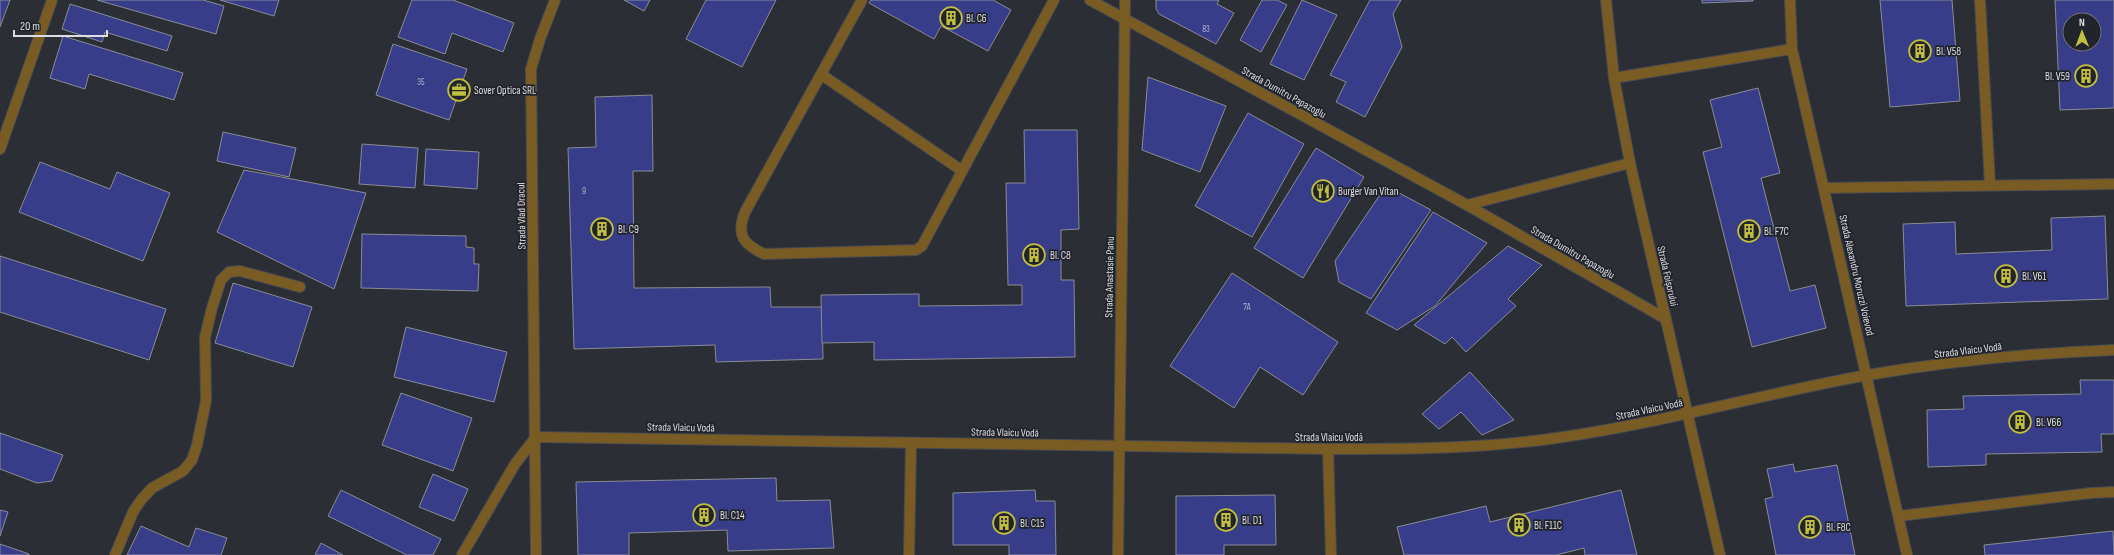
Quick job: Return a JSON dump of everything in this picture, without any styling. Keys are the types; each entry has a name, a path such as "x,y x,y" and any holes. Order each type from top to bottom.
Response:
{"street":[{"path":"0,149 52,0"},
{"name":"Strada Vlad Dracul","path":"536,555 536,437 531,69 540,39 555,0"},
{"path":"862,0 822,75 745,212 740,226 743,239 751,248 764,254 916,250 922,246 961,170 1054,0"},
{"name":"Strada Dumitru Papazoglu","path":"1090,0 1467,205 1666,319"},
{"name":"Strada Anastasie Panu","path":"1118,555 1125,0"},
{"name":"Strada Foișorului","path":"1606,0 1614,78 1630,163 1720,555"},
{"name":"Strada Alexandru Moruzzi Voievod","path":"1790,0 1792,49 1868,375 1907,555"},
{"path":"1980,0 1990,185"},
{"path":"1614,78 1792,49"},
{"path":"822,75 961,170"},
{"path":"1467,205 1630,163"},
{"path":"1824,188 2114,184"},
{"path":"115,555 133,512 141,500 152,488 183,471 192,460 197,445 206,401 205,337 221,280 229,272 240,271 300,287"},
{"name":"Strada Vlaicu Vodă","path":"536,437 1328,449 1430,449 1561,438 1633,426 1868,375 1972,360 2114,350"},
{"path":"462,555 519,457 536,437"},
{"path":"909,555 911,443"},
{"path":"1328,449 1331,555"},
{"path":"1899,516 2091,493 2114,492"}],"building":[{"path":"0,0 10,0 0,27"},
{"path":"97,0 203,0 224,6 216,34"},
{"path":"220,0 279,0 274,16"},
{"path":"412,0 453,0 514,23 503,52 452,33 445,54 398,37"},
{"path":"624,0 650,0 644,11"},
{"path":"706,0 776,0 742,67 686,39"},
{"name":"Bl. C6","path":"871,0 993,0 1011,10 988,51 941,26 934,39 869,3"},
{"path":"1156,0 1219,0 1217,4 1234,13 1216,44 1159,14 1156,9"},
{"path":"1262,0 1277,0 1287,5 1261,52 1240,40"},
{"path":"1302,0 1337,15 1304,80 1270,64"},
{"path":"1370,0 1401,0 1393,14 1402,47 1365,117 1336,102 1346,82 1330,75"},
{"path":"1702,0 1753,0 1753,1 1702,3"},
{"name":"Bl. V58","path":"1880,0 1952,0 1960,101 1890,107"},
{"name":"Bl. V59","path":"2055,0 2114,0 2114,108 2060,110"},
{"path":"70,4 172,36 167,51 105,32 102,42 62,29"},
{"path":"63,36 183,73 174,100 89,74 85,89 50,78"},
{"path":"393,44 467,69 449,120 376,95"},
{"path":"1148,77 1226,106 1200,172 1142,150"},
{"name":"Bl. F7C","path":"1758,88 1780,173 1761,178 1790,291 1815,285 1826,328 1752,347 1703,152 1722,147 1710,100"},
{"name":"Bl. C9","path":"652,95 653,171 633,171 634,288 770,287 771,307 822,307 823,359 716,362 715,345 574,349 568,148 596,147 595,97"},
{"path":"1248,113 1304,144 1252,237 1195,206"},
{"name":"Bl. C8","path":"1024,130 1077,130 1079,229 1061,230 1061,280 1074,280 1075,357 874,360 874,342 822,343 821,295 919,294 919,306 1022,305 1022,285 1008,285 1006,183 1025,183"},
{"path":"223,132 296,148 289,177 217,161"},
{"path":"362,144 418,148 415,188 359,184"},
{"path":"1316,148 1364,177 1303,278 1254,248"},
{"path":"426,149 479,152 477,189 424,185"},
{"path":"40,162 110,189 117,172 170,193 143,261 19,212"},
{"path":"244,170 366,193 334,289 217,232"},
{"path":"1386,186 1431,210 1371,299 1339,282 1335,261"},
{"path":"1433,212 1487,243 1435,306 1397,330 1366,313"},
{"name":"Bl. V61","path":"2105,216 2108,299 1906,306 1903,224 1955,222 1956,254 2052,250 2051,218"},
{"path":"362,234 466,236 466,247 474,248 474,264 479,264 478,291 361,288"},
{"path":"1508,246 1542,265 1508,299 1516,306 1466,352 1452,337 1445,344 1414,325"},
{"path":"0,256 166,309 149,360 0,312"},
{"path":"1232,273 1338,342 1303,395 1260,367 1234,408 1170,366"},
{"path":"233,283 312,307 293,367 215,343"},
{"path":"406,327 507,352 494,402 394,377"},
{"path":"1470,372 1514,420 1482,435 1461,412 1439,429 1422,414"},
{"name":"Bl. V66","path":"2080,380 2114,380 2114,434 2101,434 2102,452 1986,454 1986,465 1928,467 1927,410 1964,409 1963,396 2081,394"},
{"path":"401,393 472,418 453,471 382,445"},
{"path":"0,433 63,455 52,481 37,483 0,469"},
{"name":"Bl. F8C","path":"1793,464 1795,472 1837,465 1855,555 1776,555 1765,499 1773,497 1767,469"},
{"path":"433,474 468,489 454,521 419,507"},
{"name":"Bl. C14","path":"776,478 777,501 830,500 834,548 728,551 727,530 629,533 629,555 578,555 576,482"},
{"path":"341,490 441,539 433,555 407,555 328,516"},
{"name":"Bl. C15","path":"1035,490 1036,501 1055,501 1056,555 1009,555 1009,545 953,545 953,493"},
{"name":"Bl. F11C","path":"1621,490 1637,555 1585,555 1584,548 1556,555 1404,555 1397,527 1486,506 1490,522"},
{"name":"Bl. D1","path":"1275,495 1276,545 1224,545 1224,555 1176,555 1176,496"},
{"path":"0,510 8,512 0,536"},
{"path":"141,526 189,547 196,528 227,538 221,555 127,555"},
{"path":"2113,531 2114,555 1985,555 1984,545"},
{"path":"321,543 343,555 315,555"},
{"path":"0,544 29,554 29,555 0,555"}],"place":[{"name":"Bl. C6","path":"951,18"},
{"name":"Bl. V58","path":"1920,51"},
{"name":"Bl. V59","path":"2086,76"},
{"name":"Sover Optica SRL","path":"459,90"},
{"name":"Burger Van Vitan","path":"1323,191"},
{"name":"Bl. C9","path":"602,229"},
{"name":"Bl. F7C","path":"1749,231"},
{"name":"Bl. C8","path":"1034,255"},
{"name":"Bl. V61","path":"2006,276"},
{"name":"Bl. V66","path":"2020,422"},
{"name":"Bl. C14","path":"704,515"},
{"name":"Bl. D1","path":"1226,520"},
{"name":"Bl. C15","path":"1004,523"},
{"name":"Bl. F11C","path":"1519,525"},
{"name":"Bl. F8C","path":"1810,527"}]}
